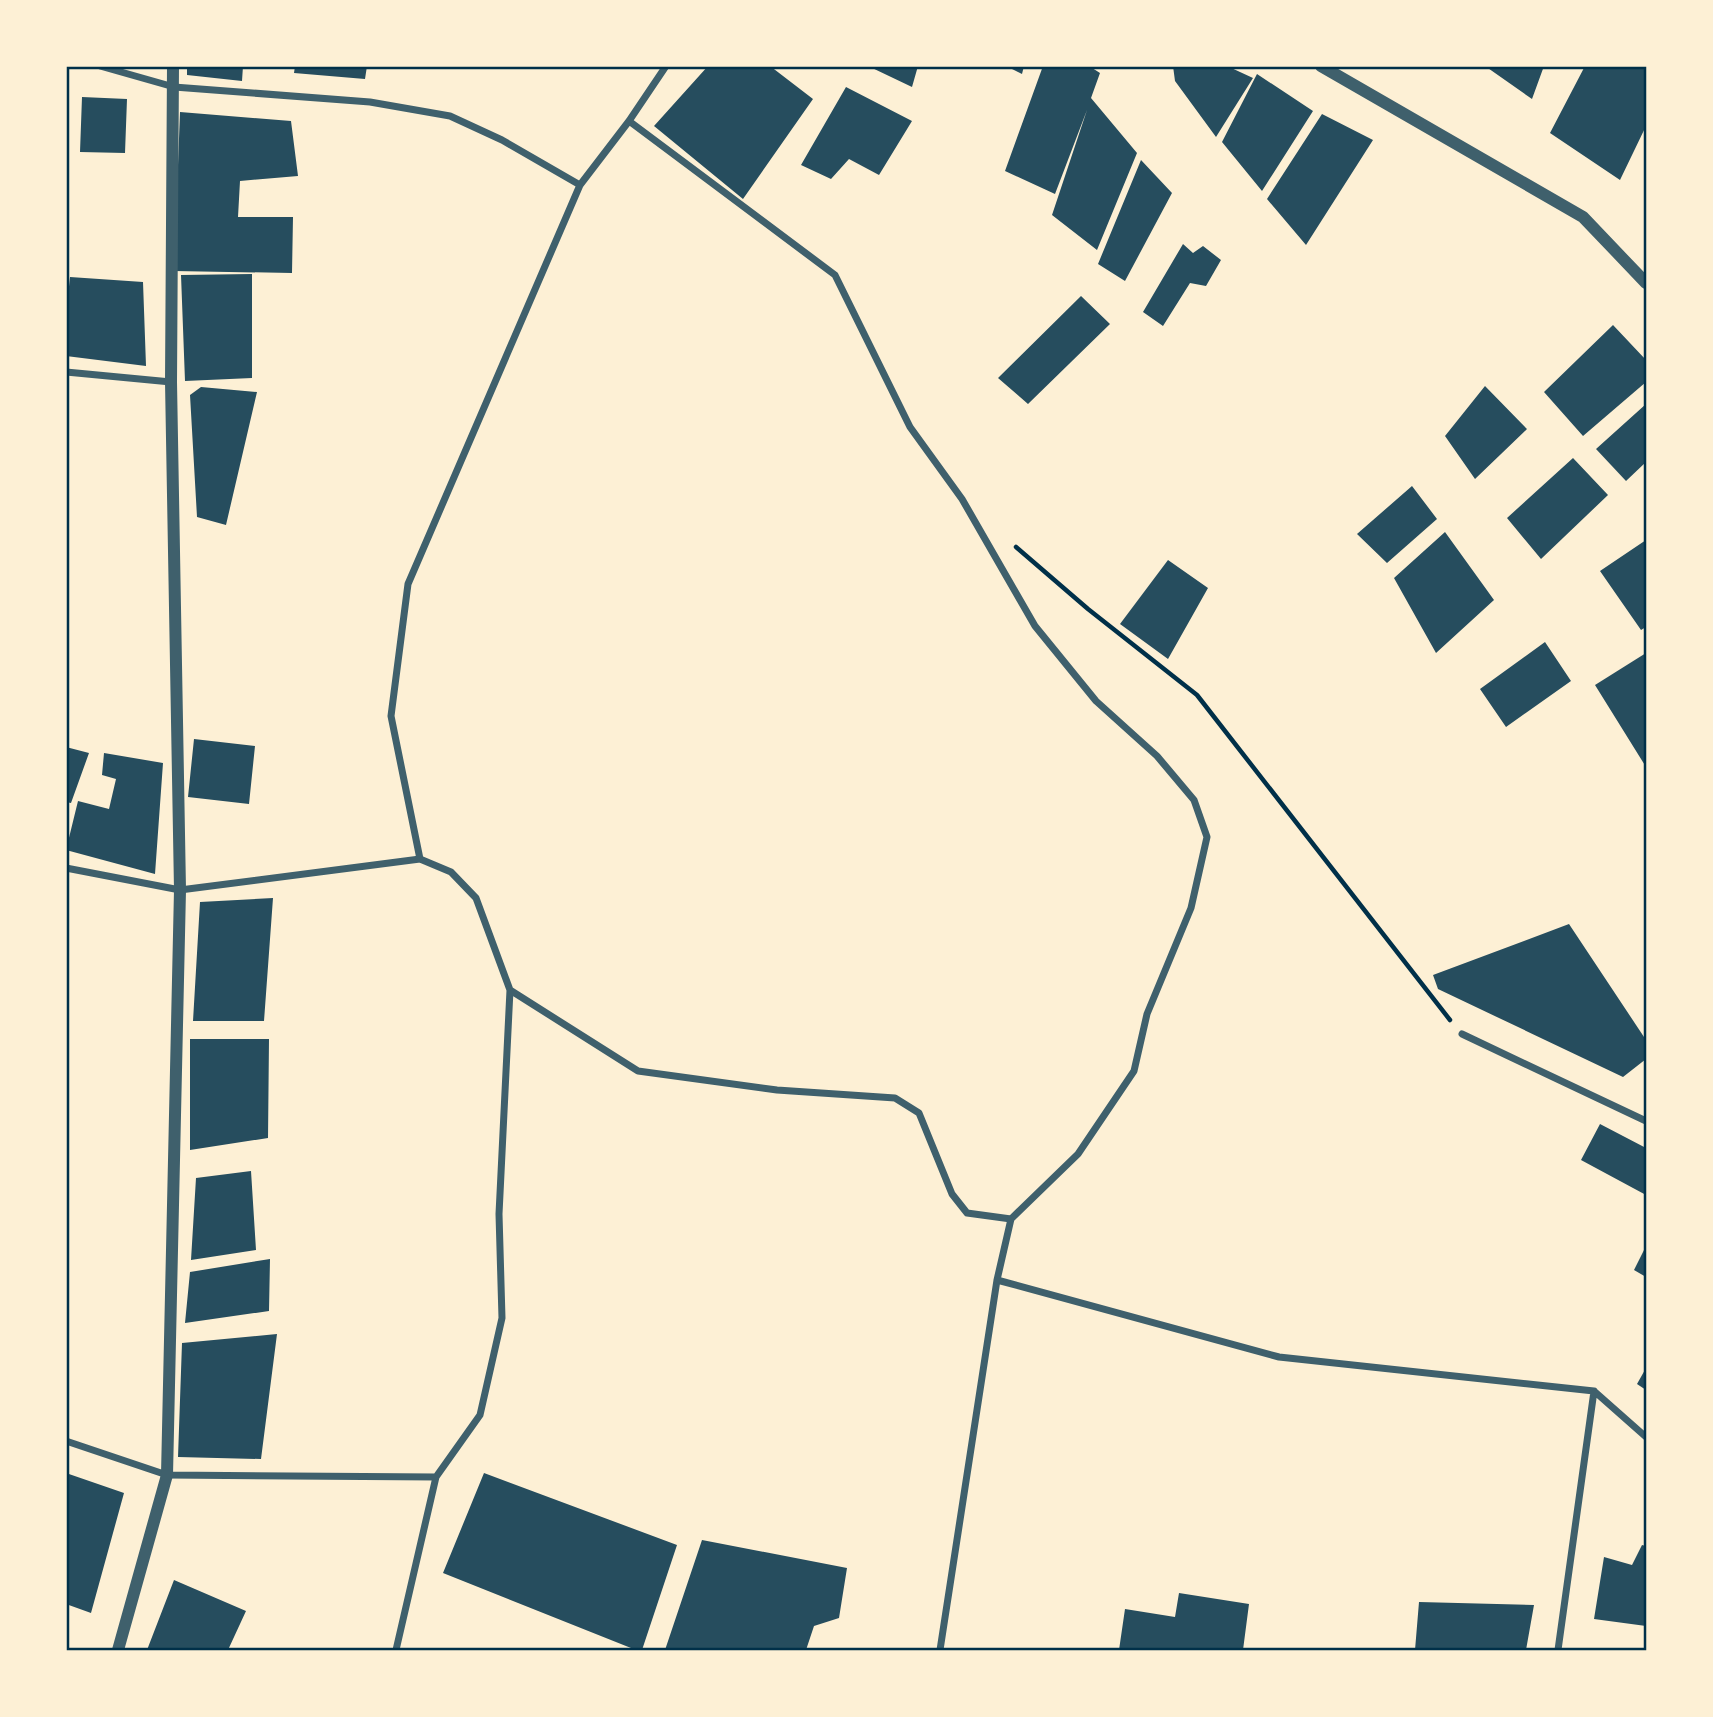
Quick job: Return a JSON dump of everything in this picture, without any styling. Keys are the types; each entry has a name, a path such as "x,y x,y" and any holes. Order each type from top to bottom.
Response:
{"street":[{"path":"100,66 174,87 370,102 450,116 502,140 580,185"},
{"path":"118,1650 167,1475 180,890 171,382 173,66"},
{"path":"419,859 391,716 408,584 580,185 629,121 666,66"},
{"path":"1321,66 1583,217 1647,282"},
{"path":"629,121 835,275 910,427 962,499 1035,626 1096,701 1157,757 1194,800 1207,838 1191,908 1147,1014 1134,1071 1078,1154 1011,1219 997,1280 940,1650"},
{"path":"66,372 171,382"},
{"path":"66,868 180,890 419,859 451,872 476,898 510,990 499,1214 502,1318 480,1415 436,1477 396,1650"},
{"path":"510,990 638,1071 777,1090 895,1098 919,1113 952,1194 967,1213 1011,1219"},
{"path":"1462,1034 1647,1121"},
{"path":"997,1280 1279,1357 1594,1391 1647,1437"},
{"path":"1558,1650 1594,1391"},
{"path":"66,1441 167,1475 436,1477"}],"path":[{"path":"1014,545 1088,609 1197,695 1462,1034"}],"building":[{"path":"187,66 243,66 242,81 187,75"},
{"path":"295,66 367,66 365,79 294,73"},
{"path":"708,66 770,66 813,99 743,199 654,126"},
{"path":"868,66 918,66 912,87"},
{"path":"1006,66 1024,66 1022,74"},
{"path":"1043,66 1089,66 1100,73 1091,98 1137,153 1097,250 1052,215 1087,110 1055,194 1005,171"},
{"path":"1173,66 1227,66 1253,78 1216,137 1175,81"},
{"path":"1485,66 1544,66 1532,99"},
{"path":"1585,66 1646,66 1646,126 1620,180 1550,133"},
{"path":"1257,74 1313,111 1262,191 1222,142"},
{"path":"846,87 912,121 879,175 849,159 831,179 801,165"},
{"path":"82,97 127,99 125,153 80,152"},
{"path":"180,112 291,121 298,176 240,181 238,217 293,217 292,273 174,271"},
{"path":"1322,114 1373,140 1306,245 1267,199"},
{"path":"1141,160 1172,193 1125,281 1098,264"},
{"path":"1183,244 1193,253 1203,246 1221,260 1206,286 1190,283 1163,326 1143,312"},
{"path":"252,274 252,378 185,381 181,275"},
{"path":"70,277 143,282 146,366 66,356"},
{"path":"1081,296 1110,324 1028,404 998,378"},
{"path":"1613,325 1646,360 1646,382 1583,436 1544,392"},
{"path":"1485,386 1527,429 1475,479 1445,436"},
{"path":"201,387 257,392 226,525 197,517 190,395"},
{"path":"1646,404 1646,462 1626,481 1596,449"},
{"path":"1573,458 1608,495 1541,559 1507,518"},
{"path":"1412,486 1437,519 1387,563 1357,534"},
{"path":"1445,532 1494,600 1436,653 1394,578"},
{"path":"1646,540 1646,627 1641,630 1600,571"},
{"path":"1168,560 1208,588 1168,659 1120,624"},
{"path":"1545,642 1571,681 1506,727 1480,689"},
{"path":"1646,653 1646,767 1595,685"},
{"path":"194,739 255,746 249,804 188,797"},
{"path":"66,747 89,753 71,803 66,802"},
{"path":"104,753 163,763 155,874 66,850 78,801 109,809 116,779 102,775"},
{"path":"273,898 264,1021 193,1021 200,902"},
{"path":"1569,924 1646,1040 1646,1059 1623,1077 1438,989 1433,975"},
{"path":"190,1039 269,1039 268,1138 190,1150"},
{"path":"1600,1124 1646,1148 1646,1195 1581,1160"},
{"path":"251,1171 256,1250 191,1260 196,1178"},
{"path":"1646,1246 1646,1277 1634,1270"},
{"path":"270,1259 269,1311 185,1323 190,1272"},
{"path":"277,1334 261,1459 178,1457 182,1343"},
{"path":"1646,1368 1646,1390 1637,1384"},
{"path":"66,1473 124,1493 91,1613 66,1604"},
{"path":"484,1473 677,1545 642,1650 636,1650 443,1573"},
{"path":"702,1540 847,1568 839,1618 814,1626 806,1650 665,1650"},
{"path":"1642,1545 1646,1546 1646,1626 1594,1619 1604,1557 1632,1565"},
{"path":"174,1580 246,1611 228,1650 147,1650"},
{"path":"1179,1593 1249,1604 1243,1650 1119,1650 1125,1609 1175,1617"},
{"path":"1419,1602 1534,1605 1526,1650 1415,1650"}]}
